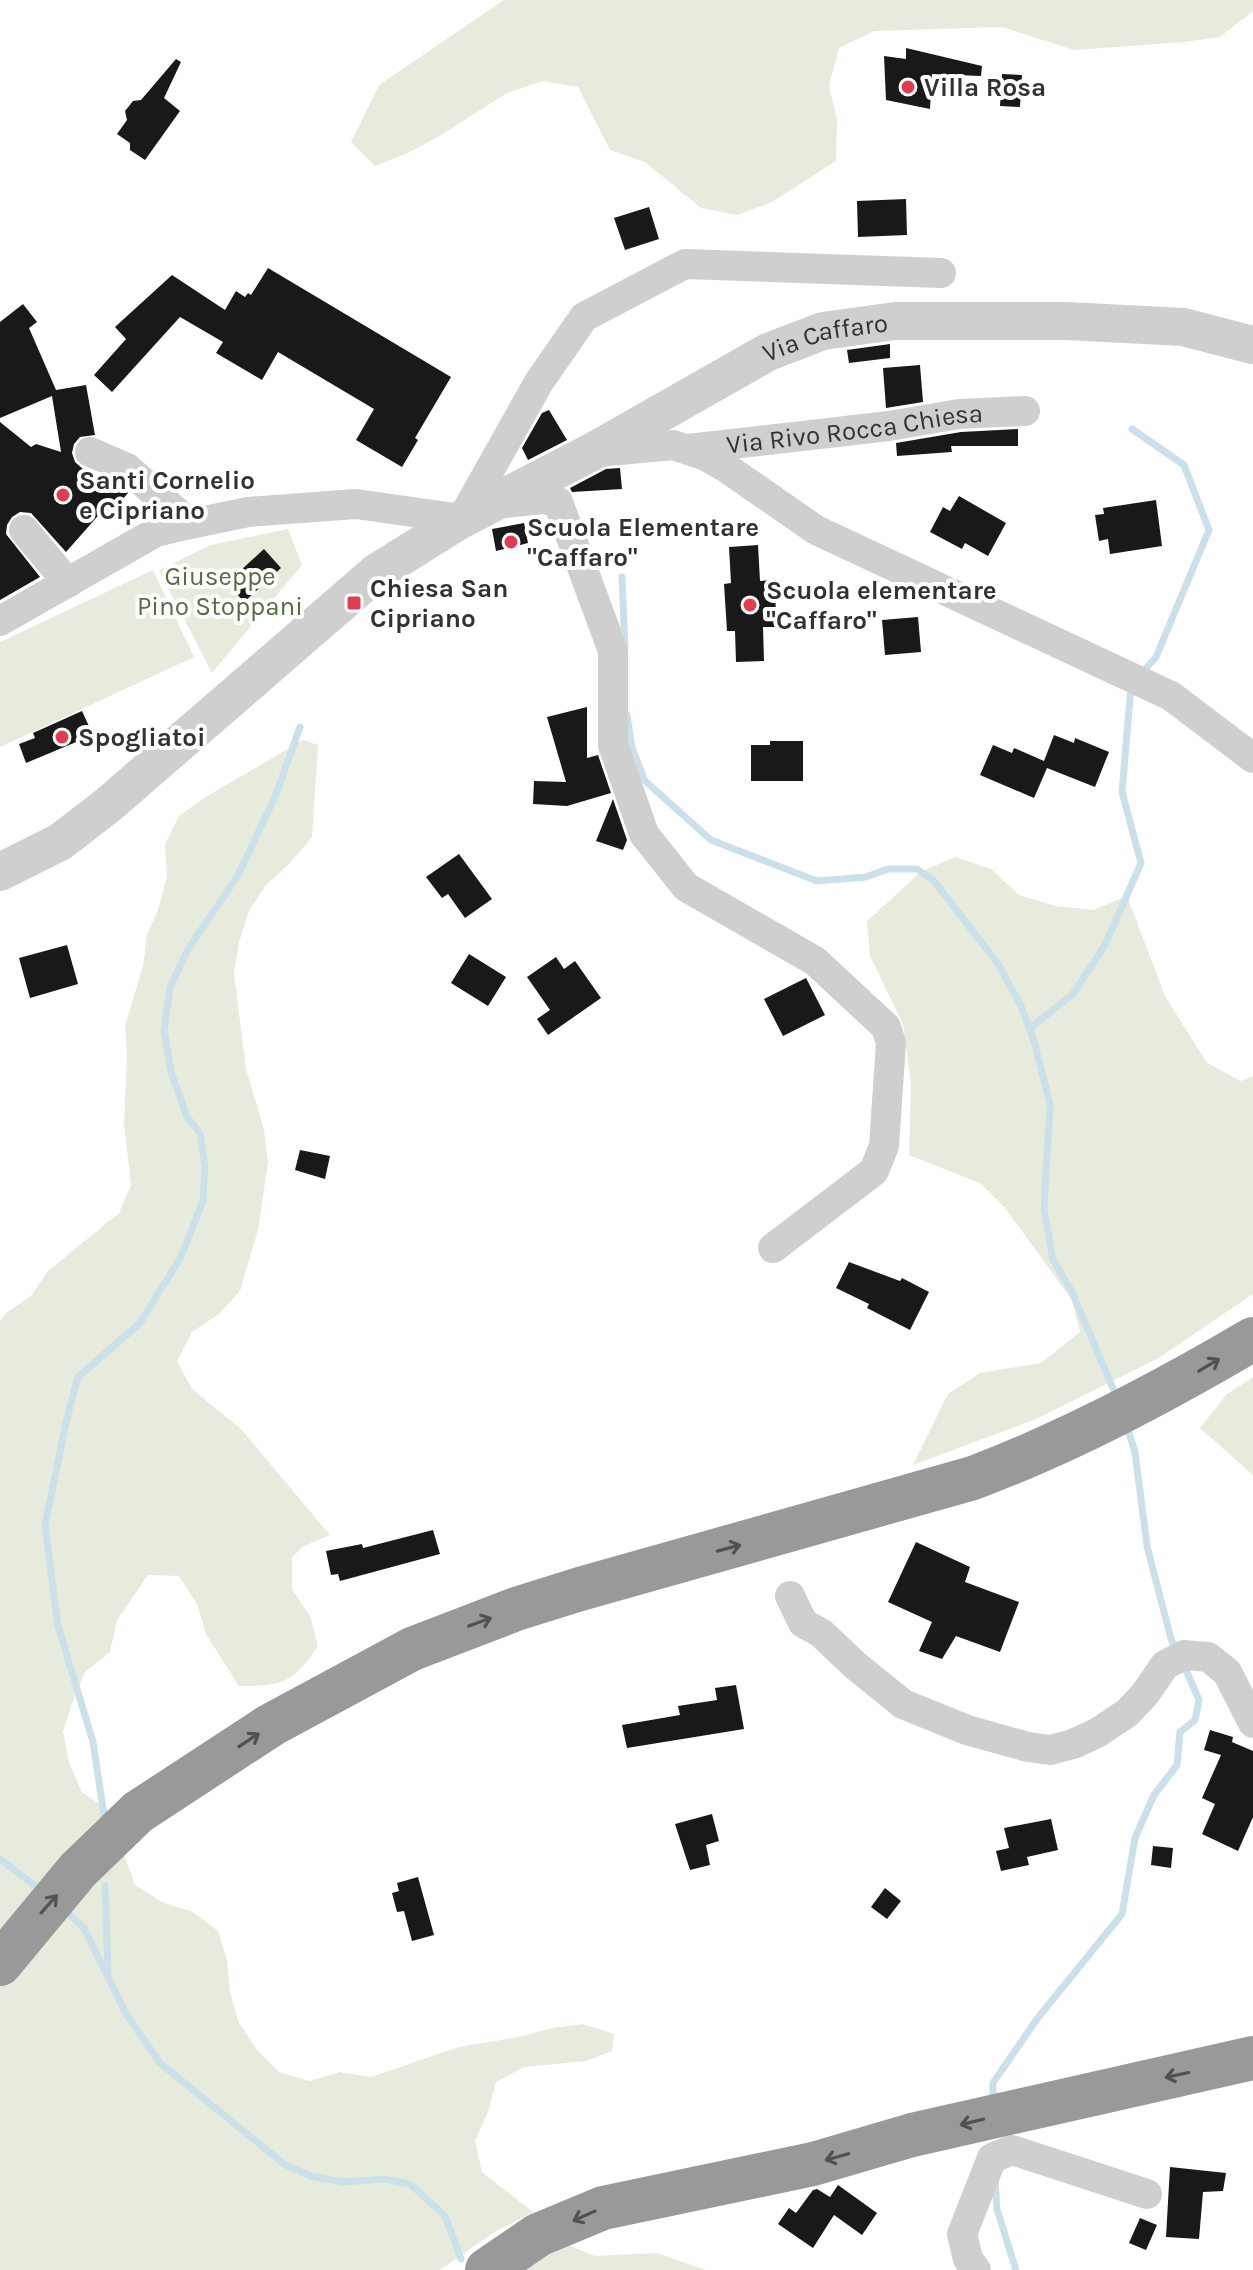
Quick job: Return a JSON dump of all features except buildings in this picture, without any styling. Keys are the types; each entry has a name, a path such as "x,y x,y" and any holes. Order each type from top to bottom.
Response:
{"highway":[{"path":"0,1964 78,1870 138,1812 271,1725 412,1649 516,1609 580,1589 973,1478 1035,1455 1165,1391 1253,1339"},
{"path":"487,2270 538,2235 603,2208 813,2164 912,2135 1253,2058"}],"street":[{"path":"464,518 539,382 584,317 685,264 941,273"},
{"name":"Via Caffaro","path":"0,872 60,842 84,824 377,572 464,518 592,452 768,352 823,331 895,321 1066,321 1183,327 1253,345"},
{"name":"Via Rivo Rocca Chiesa","path":"686,449 889,426 959,414 1025,411"},
{"path":"592,452 673,445 725,467 816,530 1171,696 1253,758"},
{"path":"90,452 127,468 190,524"},
{"path":"0,621 156,532 190,524 248,512 356,504 464,518 543,499 558,502 613,651 613,745 644,834 686,887 815,961 886,1027 891,1043 884,1146 874,1171 773,1248"},
{"path":"24,530 68,583"},
{"path":"790,1596 803,1623 821,1633 903,1704 967,1730 1028,1747 1050,1750 1097,1733 1127,1713 1165,1665 1184,1655 1208,1657 1227,1672 1253,1723"},
{"path":"976,2270 968,2259 962,2234 992,2158 1012,2150 1147,2194"}],"green space":[{"path":"504,0 1253,0 1253,11 1220,37 1074,50 1002,27 874,31 839,48 829,85 837,120 836,161 772,202 737,215 701,208 645,162 610,150 578,87 542,81 507,93 441,135 375,166 351,142 379,85"},
{"name":"Giuseppe Pino Stoppani","path":"288,529 302,565 212,673 159,570 211,545"},
{"path":"153,570 194,657 0,747 0,642"},
{"path":"303,740 318,745 312,837 266,885 249,911 239,942 234,973 246,1069 264,1130 268,1162 258,1230 240,1291 219,1314 192,1332 177,1361 192,1389 241,1429 330,1535 302,1547 292,1558 292,1589 310,1616 318,1646 301,1668 286,1680 267,1685 239,1686 206,1634 197,1604 179,1576 148,1575 117,1620 110,1652 85,1672 63,1731 69,1763 82,1792 108,1810 135,1885 162,1902 193,1912 218,1931 239,2023 257,2050 279,2072 309,2081 340,2072 371,2077 459,2047 583,2024 614,2034 612,2051 586,2061 524,2067 496,2082 488,2112 475,2140 482,2172 533,2212 493,2233 440,2270 0,2270 0,1321 6,1313 31,1296 48,1271 119,1213 131,1185 124,1123 125,1026 143,966 147,935 167,876 165,844 179,816"},
{"path":"956,857 991,869 1019,895 1056,906 1093,910 1127,896 1165,996 1207,1063 1241,1081 1253,1076 1253,1294 1157,1359 1036,1419 913,1465 948,1394 980,1373 1041,1363 1080,1332 1072,1300 1005,1208 980,1183 909,1155 911,1083 903,1024 870,956 867,921 922,871"},
{"path":"1253,1377 1253,1475 1200,1428 1226,1395"},
{"path":"566,2244 595,2256 657,2253 706,2270 520,2270"}],"waterway":[{"path":"1132,429 1184,465 1209,530 1156,657 1141,674"},
{"path":"622,577 625,647"},
{"path":"1029,1029 1073,994 1105,945 1141,863 1122,792 1131,687"},
{"path":"627,715 632,748 645,781 711,840 817,881 866,877 888,869 917,869 934,881 999,965 1021,1006 1034,1041 1050,1104 1044,1209 1053,1260 1071,1290 1118,1400"},
{"path":"105,1822 93,1742 58,1626 45,1525 78,1377 140,1323 181,1257 203,1201 205,1167 200,1133 187,1117 171,1072 164,1030 170,987 188,949 237,877 275,797 300,727"},
{"path":"1127,1427 1135,1452 1147,1546 1177,1652"},
{"path":"993,2103 993,2083 1037,2019 1122,1914 1135,1838 1154,1795 1177,1765 1180,1732 1195,1720 1199,1700 1183,1663"},
{"path":"0,1859 38,1888"},
{"path":"105,1886 108,1972"},
{"path":"65,1910 84,1928 126,2014 160,2063 284,2164 310,2176 343,2182 384,2179 410,2184 445,2216 461,2259"},
{"path":"995,2179 997,2209 1016,2270"}],"place":[{"name":"Villa Rosa","path":"908,87"},
{"name":"Santi Cornelio e Cipriano","path":"63,495"},
{"name":"Scuola Elementare \"Caffaro\"","path":"511,542"},
{"name":"Chiesa San Cipriano","path":"354,603"},
{"name":"Scuola elementare \"Caffaro\"","path":"750,605"},
{"name":"Spogliatoi","path":"62,737"}]}
